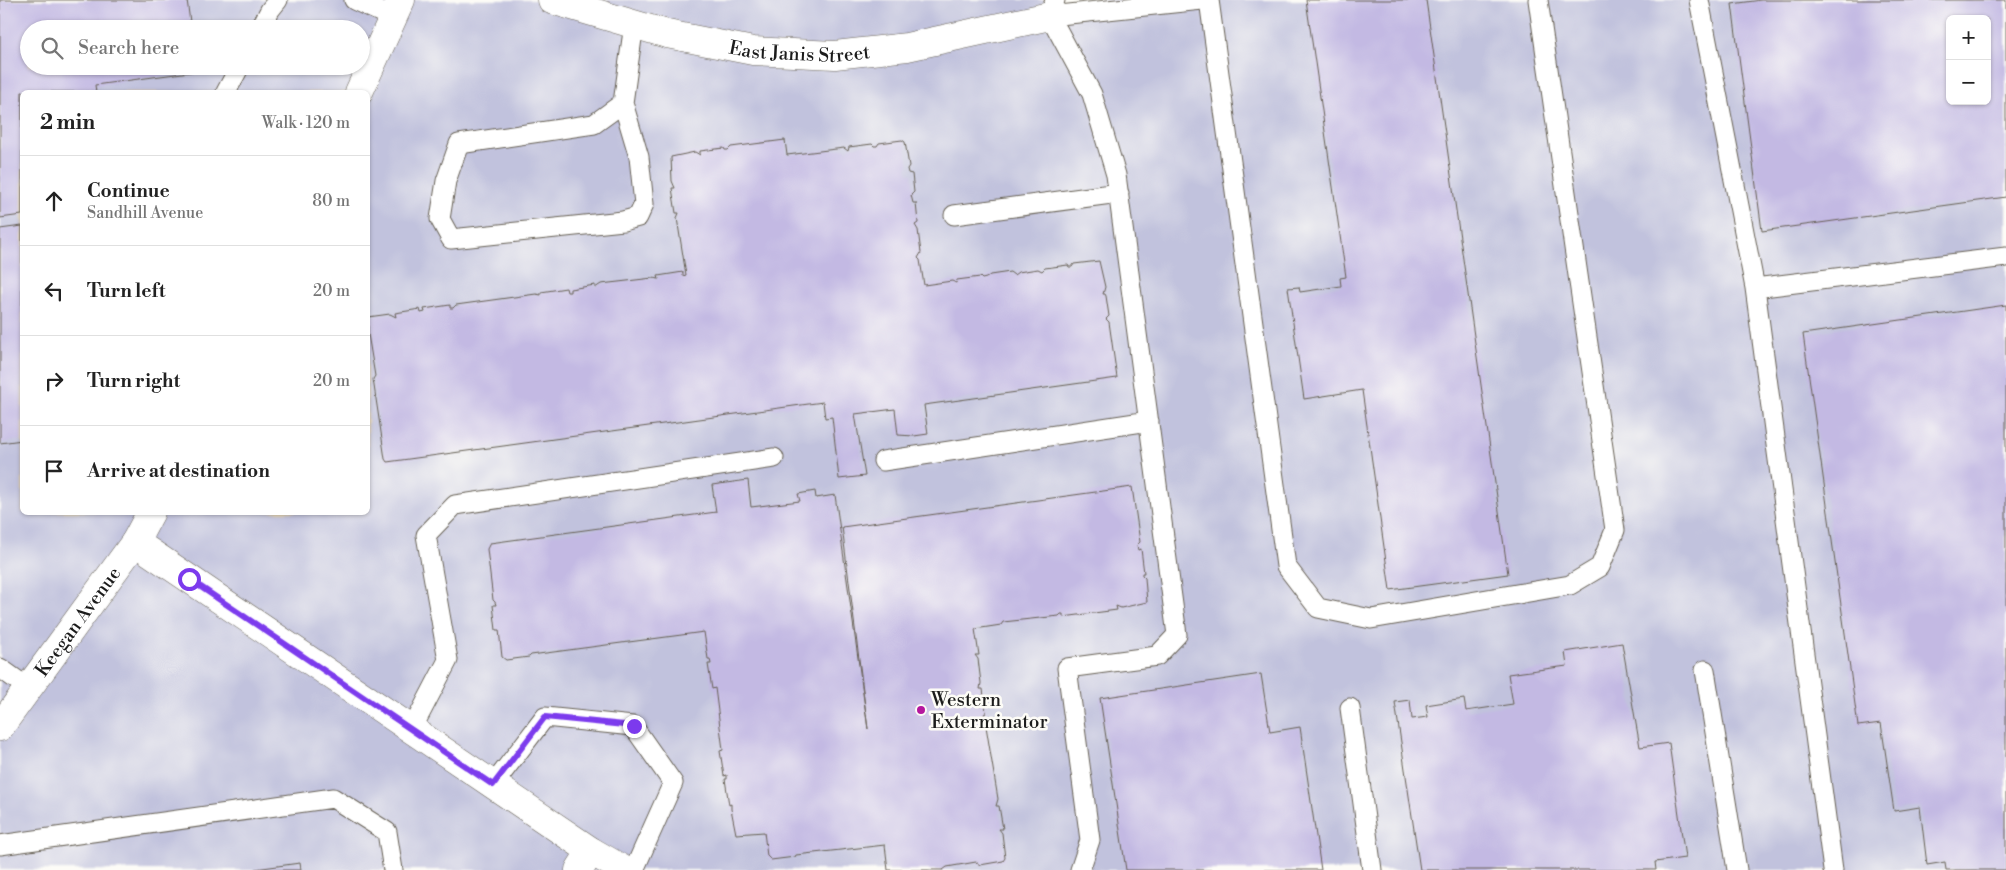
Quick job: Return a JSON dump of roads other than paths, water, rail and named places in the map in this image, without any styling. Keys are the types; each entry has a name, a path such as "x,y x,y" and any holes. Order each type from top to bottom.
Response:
{"street":[{"name":"East Janis Street","path":"552,0 667,34 753,51 835,55 907,47 1053,8"},
{"path":"370,68 397,9"},
{"path":"360,90 367,75"},
{"name":"Keegan Avenue","path":"0,727 135,542 149,515"},
{"path":"135,542 493,785 585,860 624,870"}],"lane":[{"path":"265,20 278,0"},
{"path":"354,0 397,9"},
{"path":"1080,870 1090,840 1067,668 1157,656 1177,635 1116,175 1092,94 1053,8 1202,0"},
{"path":"1209,0 1286,566 1318,608 1371,619 1570,585 1600,567 1614,530 1538,0"},
{"path":"1699,0 1755,288 1833,870"},
{"path":"623,103 594,124 459,144 446,181 440,219 451,239 623,221 638,217 644,204 639,157 623,103 634,24"},
{"path":"227,90 235,75"},
{"path":"954,216 1119,193"},
{"path":"1755,288 2006,257"},
{"path":"883,461 1149,421"},
{"path":"412,729 448,660 426,534 455,505 774,458"},
{"path":"0,668 28,688"},
{"path":"1705,670 1737,870"},
{"path":"1350,708 1372,870"},
{"path":"493,785 545,717 634,726 673,783 634,870"},
{"path":"0,845 333,798 386,832 393,870"}],"place":[{"name":"Western Exterminator","path":"921,710"}]}
